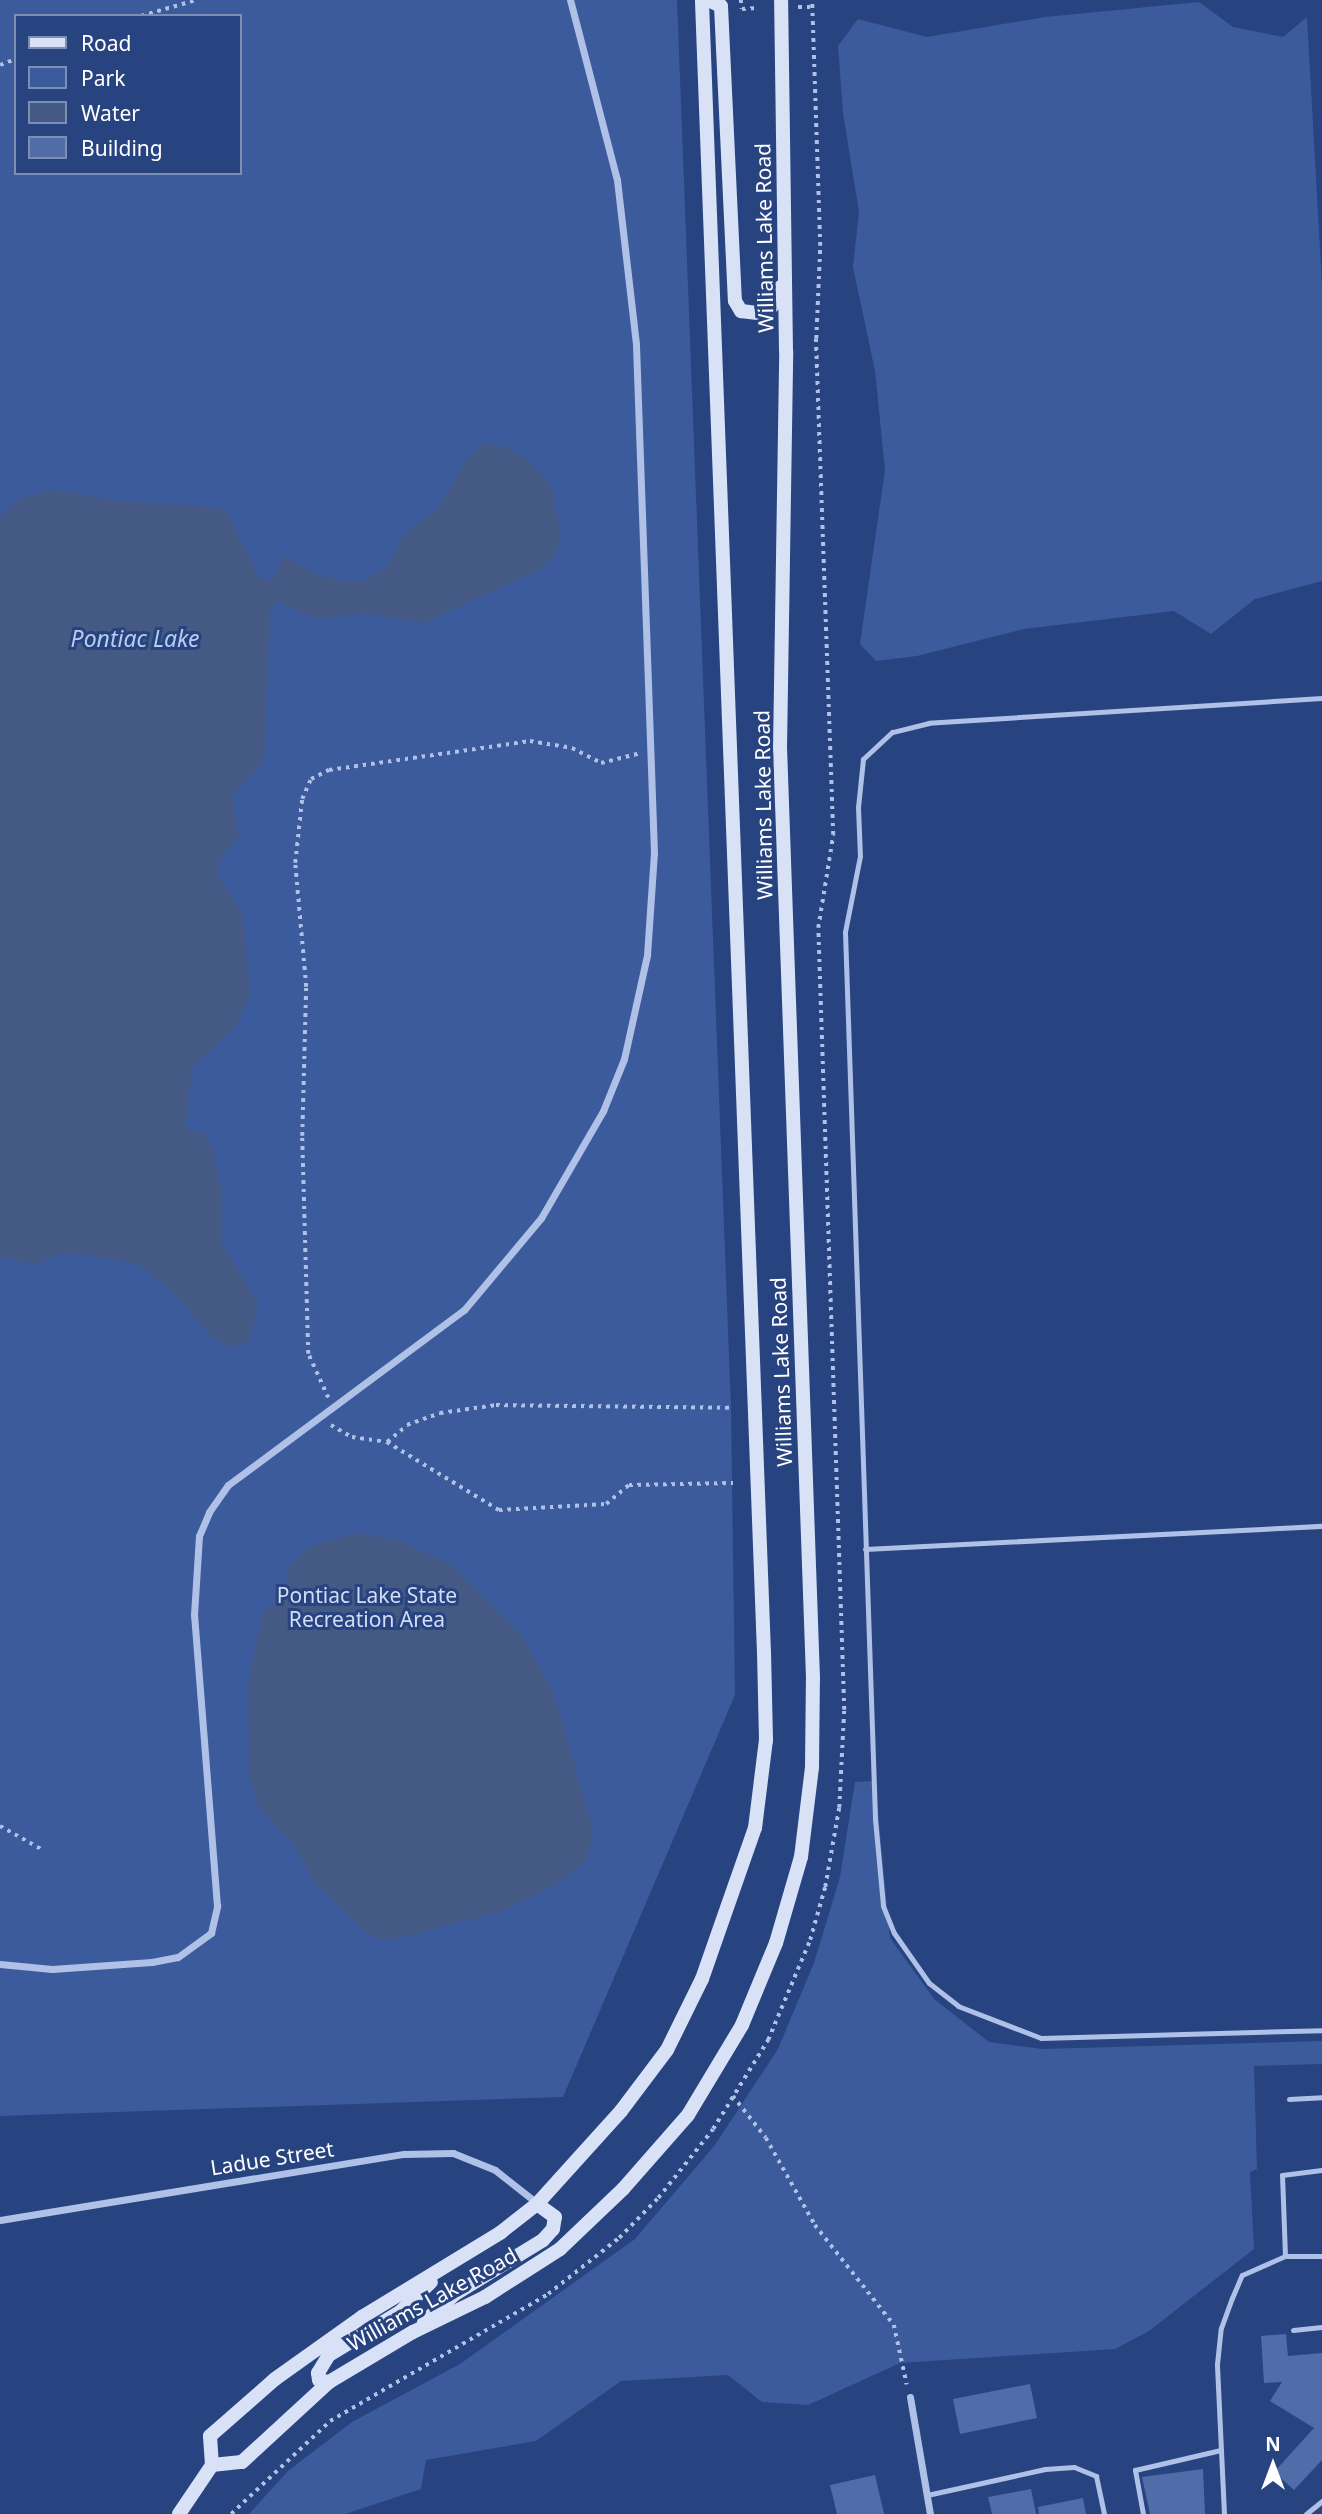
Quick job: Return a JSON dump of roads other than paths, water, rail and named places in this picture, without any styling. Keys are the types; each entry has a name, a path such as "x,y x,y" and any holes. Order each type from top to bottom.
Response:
{"main road":[{"name":"Williams Lake Road","path":"179,2514 212,2465 210,2436 275,2379 537,2204 621,2111 667,2050 702,1979 755,1828 766,1740 702,0"},
{"path":"708,0 721,6 731,272 734,300 741,312 764,314 776,302 785,275"},
{"name":"Williams Lake Road","path":"212,2465 242,2462 329,2382 413,2332 485,2297 560,2249 623,2189 688,2115 742,2025 776,1943 801,1857 812,1767 813,1678 780,749 785,275 781,0"},
{"path":"413,2332 455,2294 542,2240 553,2229 555,2217 537,2204"},
{"path":"329,2382 319,2380 318,2373 329,2355 400,2312 452,2262"}],"street":[{"path":"0,1964 52,1969 152,1962 178,1957 211,1933 217,1906 194,1615 199,1536 228,1485 464,1310 541,1218 603,1111 624,1059 647,955 654,853 631,281 617,180 570,0"},
{"name":"Ladue Street","path":"0,2220 404,2154 453,2153 495,2169 537,2204"},
{"path":"910,2398 930,2514"}],"lane":[{"path":"1322,698 929,723 892,732 863,759 858,807 860,856 845,932 875,1819 883,1906 894,1933 929,1983 976,2016 1041,2038 1322,2030"},
{"path":"865,1549 1322,1526"},
{"path":"1289,2099 1322,2097"},
{"path":"1285,2256 1282,2175 1322,2170"},
{"path":"1224,2514 1217,2364 1221,2328 1242,2275 1285,2256 1322,2256"},
{"path":"1293,2330 1322,2327"},
{"path":"1143,2514 1135,2470 1221,2450"},
{"path":"927,2495 1045,2469 1074,2467 1096,2476 1104,2514"},
{"path":"1306,2514 1322,2501"}],"water":[{"name":"Pontiac Lake","path":"486,443 505,447 529,461 551,487 561,532 556,553 543,568 424,623 366,613 316,619 276,601 270,612 262,763 232,796 239,836 223,855 218,869 219,878 243,915 250,996 235,1027 192,1068 186,1124 189,1131 203,1131 213,1150 221,1187 221,1242 258,1303 250,1340 233,1348 211,1336 169,1288 136,1264 75,1253 59,1254 37,1264 0,1258 0,517 21,498 53,490 118,501 212,507 226,511 261,580 273,580 283,556 322,577 360,582 385,569 404,534 438,508 468,457"},
{"path":"356,1533 398,1540 452,1565 523,1637 554,1693 591,1822 591,1845 584,1863 553,1886 499,1912 390,1940 379,1939 360,1927 316,1884 293,1844 259,1808 249,1777 248,1683 262,1615 281,1594 291,1565 308,1547"}],"park label":[{"name":"Pontiac Lake State Recreation Area","path":"367,1607"}]}
